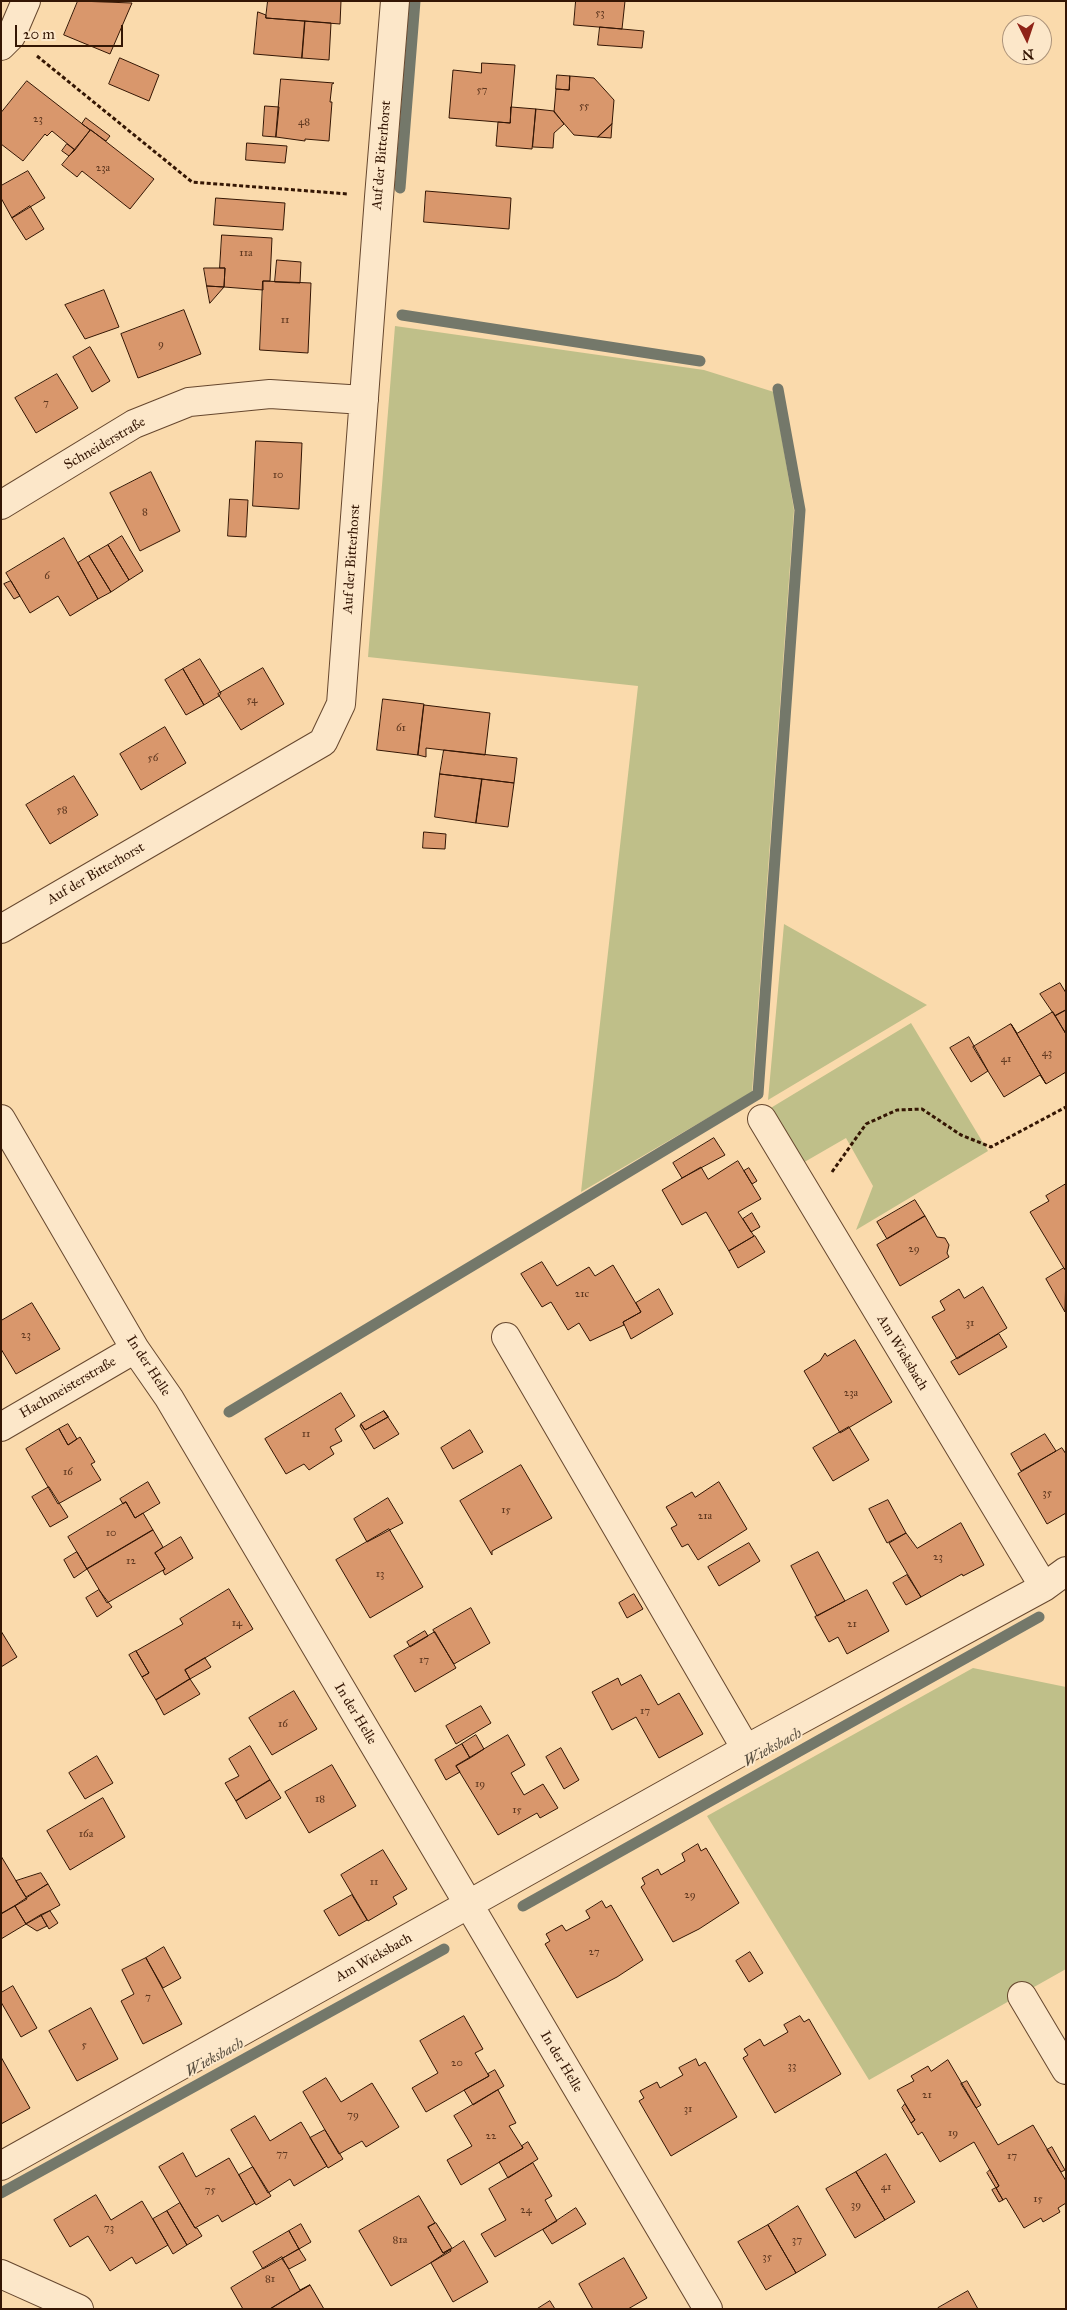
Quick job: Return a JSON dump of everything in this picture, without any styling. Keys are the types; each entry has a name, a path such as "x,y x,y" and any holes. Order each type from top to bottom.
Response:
{"street":[{"path":"6,41 26,1"},
{"name":"Auf der Bitterhorst","path":"1,929 323,742 341,704 395,1"},
{"name":"Schneiderstraße","path":"1,504 134,424 189,402 270,394 364,400"},
{"name":"In der Helle","path":"1,1119 135,1349 169,1398 708,2309"},
{"name":"Am Wieksbach","path":"762,1119 1044,1587"},
{"path":"506,1337 746,1749"},
{"name":"Hachmeisterstraße","path":"1,1427 135,1349"},
{"name":"Am Wieksbach","path":"1,2166 746,1749 1044,1587 1066,1570"},
{"path":"1022,1996 1066,2070"},
{"path":"1,2274 79,2309"}],"path":[{"path":"6,41 192,182 379,197"},
{"path":"812,1204 866,1124 897,1110 922,1109 961,1135 991,1148 1066,1107"}],"green space":[{"path":"395,326 704,370 774,392 794,510 752,1092 581,1192 638,686 368,657"},
{"path":"784,924 927,1005 768,1100"},
{"path":"911,1023 988,1151 856,1230 873,1186 846,1138 801,1164 769,1109"},
{"path":"973,1668 1066,1687 1066,1969 869,2080 707,1816"}],"building":[{"path":"78,1 132,3 110,54 64,35"},
{"path":"268,1 341,1 340,24 266,18"},
{"path":"576,1 625,1 622,29 574,25"},
{"path":"258,12 266,15 266,18 305,21 302,58 254,54"},
{"path":"305,21 331,23 329,60 302,58"},
{"path":"600,27 644,31 642,48 598,45"},
{"path":"120,58 159,75 149,101 109,84"},
{"path":"482,63 515,65 510,123 449,118 453,70 481,73"},
{"path":"557,75 570,76 569,90 556,89"},
{"path":"570,76 594,78 614,100 612,124 598,137 574,135 554,112 556,89 569,90"},
{"path":"281,79 334,83 332,84 330,102 332,102 329,141 305,139 305,141 276,137"},
{"path":"27,81 90,130 75,150 52,131 47,136 45,134 23,161 1,144 1,113"},
{"path":"265,106 279,107 276,137 263,136"},
{"path":"511,107 536,109 532,149 496,146 498,122 510,123"},
{"path":"536,109 554,111 564,124 554,133 553,148 533,147"},
{"path":"86,118 110,136 106,141 82,124"},
{"path":"612,124 611,138 598,137"},
{"path":"91,130 154,179 130,209 82,171 77,177 62,165"},
{"path":"247,143 287,146 285,163 246,160"},
{"path":"67,144 75,150 69,156 62,151"},
{"path":"28,171 45,198 12,218 1,198 1,186"},
{"path":"426,191 511,198 509,229 424,222"},
{"path":"216,198 285,203 283,230 214,225"},
{"path":"30,206 44,229 26,240 12,218"},
{"path":"222,235 272,238 270,281 263,281 263,290 224,287 225,268 220,268"},
{"path":"277,260 301,262 300,283 275,282"},
{"path":"204,268 225,268 224,287 207,286"},
{"path":"263,281 311,283 308,353 260,350"},
{"path":"207,286 224,287 210,303"},
{"path":"104,290 119,327 85,339 65,305"},
{"path":"184,310 201,354 138,378 121,334"},
{"path":"90,347 110,381 92,392 73,357"},
{"path":"57,374 78,408 36,433 15,398"},
{"path":"256,441 302,443 299,509 253,506"},
{"path":"151,472 180,531 140,551 110,493"},
{"path":"230,499 248,500 246,537 228,536"},
{"path":"122,536 143,571 129,580 108,545"},
{"path":"64,538 98,599 70,616 58,596 30,613 6,573"},
{"path":"108,545 129,580 111,592 89,556"},
{"path":"89,556 111,592 98,599 78,563"},
{"path":"11,581 20,596 14,599 4,584"},
{"path":"200,659 221,693 204,705 183,669"},
{"path":"263,668 284,704 241,730 218,694"},
{"path":"183,669 204,705 186,715 165,680"},
{"path":"383,699 424,704 418,755 377,750"},
{"path":"424,705 490,713 485,755 426,748 426,757 418,755"},
{"path":"165,727 186,763 141,790 120,754"},
{"path":"444,750 517,758 514,783 440,774"},
{"path":"440,774 482,779 476,823 435,817"},
{"path":"74,776 98,815 50,844 26,805"},
{"path":"482,779 514,783 508,827 476,823"},
{"path":"424,832 446,834 445,849 423,848"},
{"path":"1060,983 1066,993 1066,1010 1055,1016 1040,994"},
{"path":"1066,1010 1066,1034 1055,1016"},
{"path":"1053,1012 1066,1034 1066,1072 1046,1084 1011,1024 1017,1033"},
{"path":"1011,1024 1046,1084 1040,1075 1004,1097 973,1047"},
{"path":"969,1037 988,1071 971,1082 950,1048"},
{"path":"714,1138 725,1155 682,1178 673,1163"},
{"path":"738,1161 761,1199 738,1212 754,1236 729,1251 706,1212 682,1225 662,1190 701,1167 708,1179"},
{"path":"749,1168 757,1181 752,1184 744,1171"},
{"path":"1066,1184 1065,1270 1030,1212 1049,1201 1046,1196"},
{"path":"915,1200 925,1216 887,1239 877,1222"},
{"path":"752,1213 760,1227 751,1232 743,1219"},
{"path":"925,1216 937,1237 945,1238 949,1245 947,1253 949,1257 900,1286 877,1245"},
{"path":"755,1236 765,1252 738,1268 729,1251"},
{"path":"542,1262 557,1286 589,1267 595,1276 613,1265 641,1312 623,1322 624,1325 590,1341 579,1323 568,1330 551,1302 542,1307 521,1274"},
{"path":"1064,1268 1066,1270 1065,1312 1046,1279"},
{"path":"983,1287 1007,1328 957,1359 932,1317 945,1310 940,1301 959,1289 964,1298"},
{"path":"659,1289 673,1314 631,1339 623,1322 641,1312 636,1303"},
{"path":"32,1303 60,1349 16,1374 1,1349 1,1321"},
{"path":"999,1334 1007,1347 959,1375 951,1362"},
{"path":"855,1340 892,1402 840,1433 804,1371 820,1361 825,1353 827,1356"},
{"path":"341,1393 355,1416 335,1429 342,1441 330,1447 334,1454 309,1470 304,1464 286,1474 265,1439"},
{"path":"384,1411 388,1417 365,1430 361,1424"},
{"path":"388,1417 399,1434 374,1449 360,1426 361,1424 365,1430"},
{"path":"68,1424 77,1439 68,1445 59,1429"},
{"path":"849,1427 869,1460 833,1481 813,1448"},
{"path":"59,1429 68,1445 80,1437 95,1462 91,1464 101,1480 58,1504 26,1449"},
{"path":"470,1430 483,1452 453,1469 441,1448"},
{"path":"1045,1434 1056,1451 1021,1471 1011,1454"},
{"path":"1062,1448 1066,1454 1066,1513 1047,1524 1018,1474"},
{"path":"521,1465 552,1518 492,1551 492,1555 460,1501"},
{"path":"148,1482 160,1503 135,1518 126,1502 123,1504 120,1499"},
{"path":"719,1482 747,1529 698,1560 688,1544 682,1547 671,1528 677,1525 666,1507 692,1492 695,1497"},
{"path":"49,1487 68,1517 50,1527 32,1497"},
{"path":"388,1498 403,1523 367,1542 354,1519"},
{"path":"888,1500 906,1533 887,1543 869,1509"},
{"path":"126,1502 135,1518 143,1513 153,1530 87,1569 68,1537"},
{"path":"961,1523 984,1565 963,1576 962,1574 921,1597 889,1543 906,1533 917,1548"},
{"path":"389,1529 423,1587 370,1618 336,1560"},
{"path":"153,1530 163,1547 155,1553 165,1569 107,1603 87,1569"},
{"path":"181,1537 193,1558 165,1575 163,1571 165,1569 155,1553"},
{"path":"749,1543 760,1561 719,1586 708,1567"},
{"path":"77,1552 87,1569 74,1578 64,1560"},
{"path":"818,1552 845,1601 817,1616 791,1566"},
{"path":"907,1575 921,1597 906,1605 893,1583"},
{"path":"229,1589 253,1629 185,1670 190,1679 156,1700 142,1677 149,1673 136,1651 183,1624 180,1619"},
{"path":"99,1590 112,1607 97,1617 86,1598"},
{"path":"867,1590 889,1631 847,1654 838,1637 829,1642 815,1617"},
{"path":"634,1594 643,1609 627,1618 619,1603"},
{"path":"471,1608 490,1643 454,1664 433,1630"},
{"path":"1,1631 17,1657 1,1667"},
{"path":"425,1631 428,1636 410,1647 407,1642"},
{"path":"435,1632 456,1668 415,1692 394,1656"},
{"path":"136,1651 149,1673 142,1677 129,1655"},
{"path":"205,1658 211,1667 190,1679 185,1670"},
{"path":"641,1675 658,1705 679,1693 703,1734 659,1758 636,1717 612,1730 592,1692 618,1678 621,1685"},
{"path":"190,1679 200,1694 164,1715 156,1700"},
{"path":"294,1691 317,1729 272,1755 249,1718"},
{"path":"481,1706 491,1723 456,1744 446,1726"},
{"path":"476,1735 484,1749 470,1758 462,1744"},
{"path":"508,1735 525,1765 511,1773 524,1795 543,1784 558,1808 540,1818 537,1813 498,1835 456,1766"},
{"path":"462,1744 470,1758 456,1766 460,1772 446,1780 435,1760"},
{"path":"250,1746 270,1780 236,1801 225,1783 239,1776 229,1759"},
{"path":"561,1748 579,1780 564,1789 546,1757"},
{"path":"97,1756 113,1783 85,1799 69,1773"},
{"path":"332,1765 356,1806 309,1833 285,1792"},
{"path":"270,1780 281,1798 246,1819 236,1801"},
{"path":"103,1798 125,1837 70,1870 47,1831"},
{"path":"698,1844 701,1851 706,1848 739,1903 699,1929 673,1942 641,1887 645,1884 642,1878 658,1869 661,1875 685,1861 682,1854"},
{"path":"383,1850 407,1889 393,1897 397,1904 368,1921 341,1875"},
{"path":"1,1856 27,1899 1,1914"},
{"path":"41,1873 48,1884 26,1897 16,1881"},
{"path":"48,1884 60,1905 26,1924 15,1906"},
{"path":"352,1895 367,1920 339,1936 324,1911"},
{"path":"602,1901 606,1908 611,1905 643,1960 617,1977 577,1998 545,1944 550,1941 546,1934 562,1925 566,1931 590,1918 586,1911"},
{"path":"15,1906 26,1924 1,1939 1,1914"},
{"path":"50,1911 58,1923 49,1929 41,1915"},
{"path":"41,1915 47,1926 37,1931 26,1924"},
{"path":"164,1947 181,1978 163,1988 146,1958"},
{"path":"750,1952 763,1973 749,1982 736,1961"},
{"path":"146,1958 182,2024 143,2044 121,2001 134,1994 122,1970"},
{"path":"13,1986 37,2028 21,2037 1,2002 1,1993"},
{"path":"91,2008 118,2059 77,2081 49,2031"},
{"path":"464,2016 483,2049 475,2053 489,2076 426,2112 412,2088 438,2073 420,2041"},
{"path":"800,2016 804,2022 809,2019 841,2074 775,2113 743,2058 748,2055 744,2049 760,2039 764,2046 788,2032 784,2025"},
{"path":"1,2057 30,2108 1,2124"},
{"path":"696,2059 699,2066 705,2062 737,2117 671,2156 639,2101 644,2098 640,2091 657,2082 660,2088 683,2075 679,2068"},
{"path":"948,2060 998,2145 1033,2125 1066,2181 1066,2203 1058,2208 1060,2212 1043,2222 1041,2218 1024,2228 1006,2198 1003,2200 996,2188 999,2186 974,2142 940,2162 922,2132 918,2135 911,2123 915,2120 897,2090 914,2081 911,2076 928,2066 931,2071"},
{"path":"495,2070 504,2086 473,2105 464,2090 489,2076 488,2074"},
{"path":"326,2078 341,2102 372,2083 399,2127 366,2147 362,2141 339,2154 303,2092"},
{"path":"967,2081 981,2105 976,2108 961,2084"},
{"path":"498,2090 516,2123 509,2126 523,2148 461,2185 447,2160 472,2146 454,2116"},
{"path":"905,2104 915,2120 911,2123 902,2108"},
{"path":"255,2116 270,2141 301,2122 327,2166 294,2186 290,2179 268,2193 231,2130"},
{"path":"325,2130 343,2159 328,2168 310,2138"},
{"path":"528,2142 538,2159 508,2178 499,2162 523,2148 522,2146"},
{"path":"1052,2147 1065,2170 1061,2172 1047,2150"},
{"path":"183,2153 196,2177 229,2158 255,2203 222,2222 218,2215 195,2228 159,2167"},
{"path":"886,2154 915,2202 885,2220 856,2172"},
{"path":"533,2163 552,2196 545,2200 557,2221 495,2257 481,2234 506,2220 489,2189"},
{"path":"253,2167 271,2196 256,2205 239,2175"},
{"path":"990,2170 999,2186 996,2188 987,2173"},
{"path":"856,2172 885,2220 855,2238 826,2189"},
{"path":"996,2188 1003,2200 999,2202 992,2190"},
{"path":"96,2195 111,2220 142,2201 168,2245 136,2264 132,2257 110,2271 88,2236 70,2247 54,2220"},
{"path":"419,2196 435,2223 428,2227 443,2253 450,2249 451,2251 391,2286 359,2231"},
{"path":"180,2203 202,2236 187,2245 167,2211"},
{"path":"798,2206 826,2255 796,2273 768,2225"},
{"path":"576,2208 586,2224 552,2244 543,2230"},
{"path":"167,2211 187,2245 173,2254 153,2219"},
{"path":"436,2223 452,2248 443,2253 428,2227"},
{"path":"301,2224 311,2242 299,2249 289,2231"},
{"path":"768,2225 796,2273 766,2290 738,2242"},
{"path":"289,2231 299,2249 263,2269 253,2252"},
{"path":"464,2241 488,2282 453,2302 431,2263"},
{"path":"299,2249 306,2260 289,2269 282,2259"},
{"path":"282,2257 300,2290 310,2285 270,2309 243,2309 231,2288"},
{"path":"624,2258 647,2298 628,2309 593,2309 579,2284"},
{"path":"310,2285 324,2309 270,2309"},
{"path":"968,2291 978,2309 938,2309 938,2308"},
{"path":"550,2301 555,2309 537,2309"}],"waterway":[{"path":"400,188 415,1"},
{"path":"402,315 700,361"},
{"path":"229,1412 758,1094 800,510 778,389"},
{"name":"Wieksbach","path":"523,1906 1039,1617"},
{"name":"Wieksbach","path":"1,2193 444,1949"}]}
